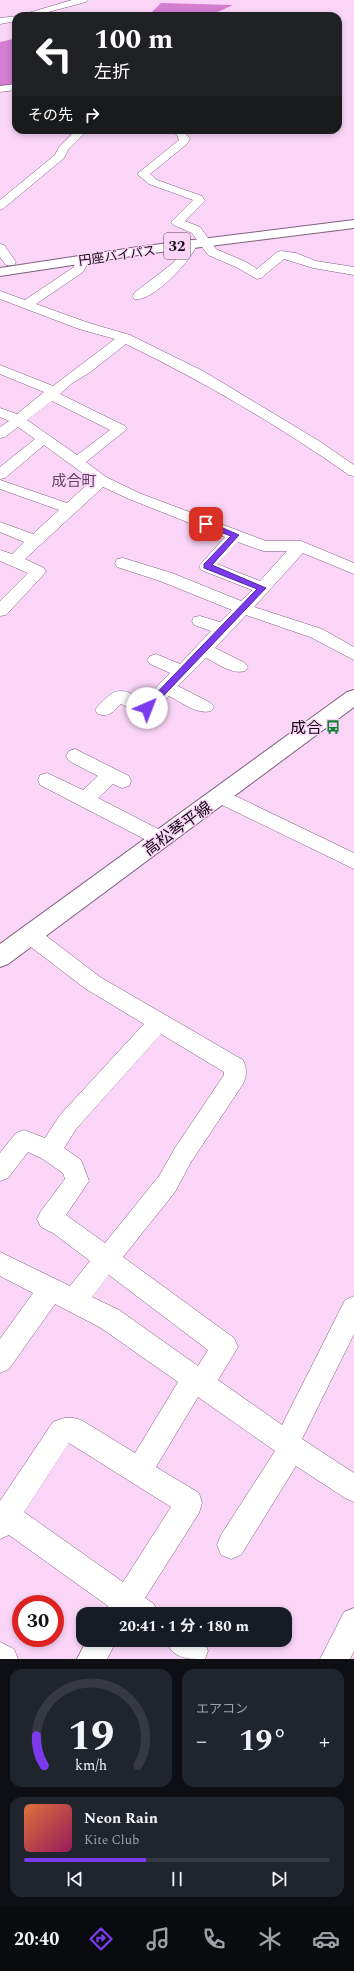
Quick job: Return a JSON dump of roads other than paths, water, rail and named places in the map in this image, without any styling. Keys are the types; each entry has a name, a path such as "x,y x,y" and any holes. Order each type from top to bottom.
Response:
{"main road":[{"name":"円座バイパス","path":"3,266 81,260 354,216"},
{"name":"円座バイパス","path":"3,266 199,241 354,224"},
{"name":"高松琴平線","path":"0,957 354,697"}],"street":[{"path":"37,12 83,0"},
{"path":"2,21 12,19"},
{"path":"2,21 12,24"},
{"path":"0,89 12,88"},
{"path":"0,206 60,156 63,149 78,134"},
{"path":"182,134 184,139 183,142 143,174 153,182 198,198 199,201 177,222 196,230 199,241 212,252 242,265 257,275 281,255 292,256 313,264 354,271"},
{"path":"139,296 170,274 199,241"},
{"path":"0,248 3,266"},
{"path":"0,310 24,302 79,269 82,266 81,260"},
{"path":"0,295 24,302 84,326 125,338 198,374 314,444 354,472"},
{"path":"0,434 17,419 51,395 66,380 84,370 125,338"},
{"path":"0,369 51,390 51,395"},
{"path":"51,395 120,429 76,463"},
{"path":"0,412 17,419 76,463 102,480 134,496 271,547 301,546 354,569"},
{"path":"0,475 43,439"},
{"path":"0,457 15,463"},
{"path":"7,558 36,541 102,480"},
{"path":"0,484 70,509"},
{"path":"0,527 36,541"},
{"path":"236,535 207,566 263,588"},
{"path":"104,710 119,696 147,708 244,609 301,546"},
{"path":"0,611 38,572 7,558"},
{"path":"124,563 166,577 244,609 316,633 354,654"},
{"path":"200,620 224,630"},
{"path":"204,650 239,667"},
{"path":"156,660 182,672"},
{"path":"167,688 205,707"},
{"path":"75,756 116,778 85,800"},
{"path":"47,780 161,839"},
{"path":"221,796 354,862"},
{"path":"30,935 93,983 235,1067 235,1077 182,1155 167,1184 74,1300"},
{"path":"49,1151 68,1122 158,1022"},
{"path":"0,1171 24,1140 49,1151 73,1167 77,1181 49,1219 61,1225 225,1347 197,1381 139,1472"},
{"path":"0,1264 110,1319 289,1446 354,1490"},
{"path":"0,1360 51,1289"},
{"path":"231,1544 289,1446 354,1308"},
{"path":"126,1607 3,1520 62,1431 74,1430 189,1503 132,1607"},
{"path":"334,1659 354,1622"},
{"path":"91,1659 99,1647"},
{"path":"0,1656 4,1659"}],"place":[{"name":"成合","path":"333,727"}],"district":[{"name":"成合町","path":"74,481"}]}
